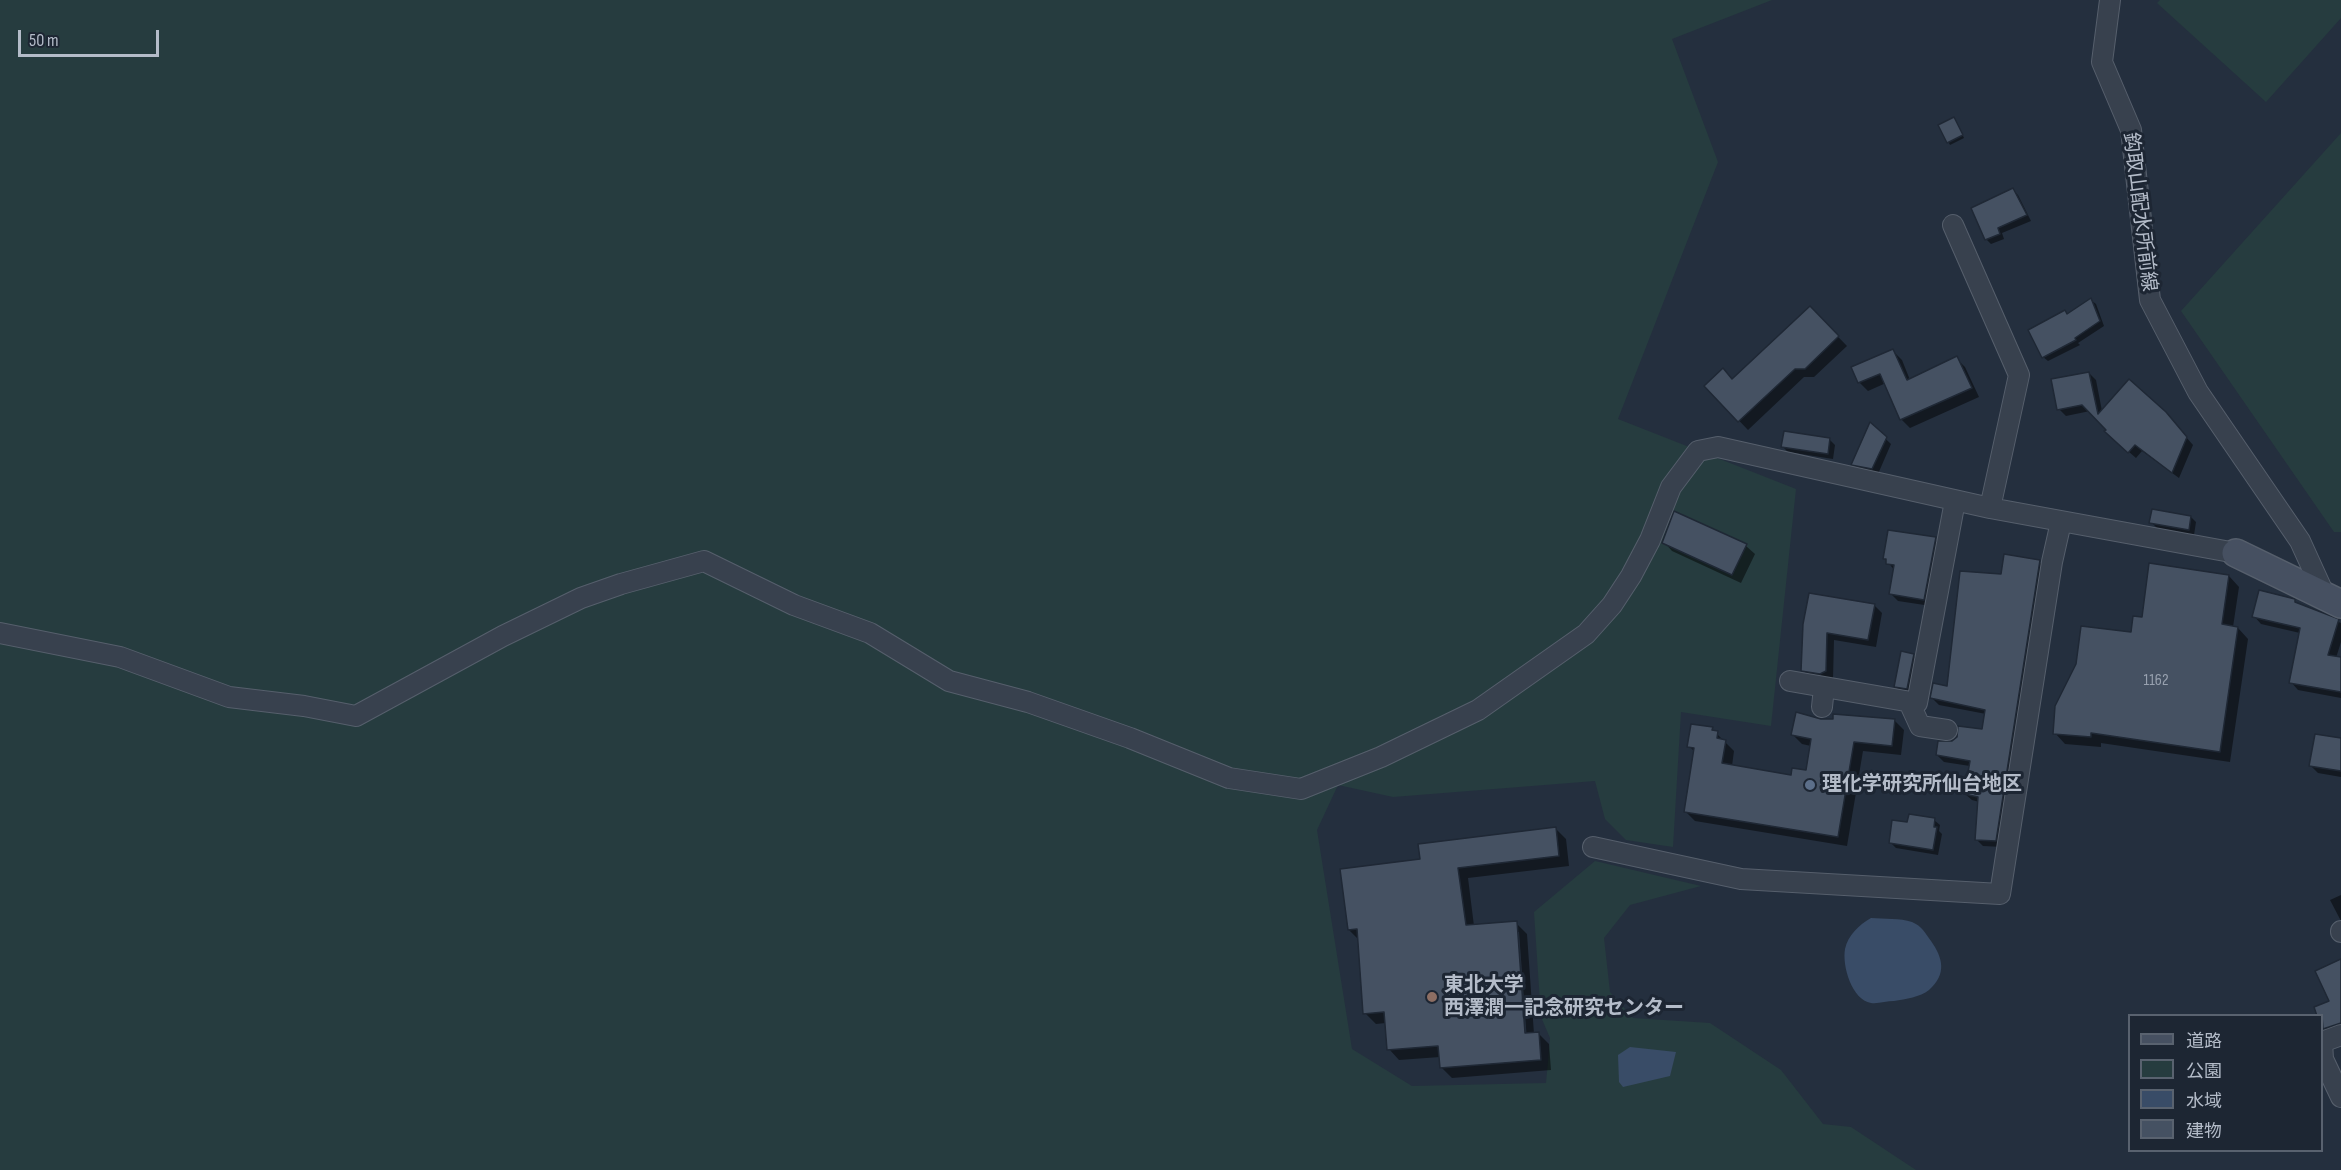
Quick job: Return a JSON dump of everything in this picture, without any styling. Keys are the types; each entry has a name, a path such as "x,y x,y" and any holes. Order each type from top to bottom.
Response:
{"street":[{"name":"鈎取山配水所前線","path":"2110,0 2102,62 2131,130 2150,300 2198,392 2300,541 2333,600"},
{"path":"1953,225 2019,375 1990,508"},
{"path":"0,633 120,657 229,698 304,706 356,716 503,636 581,598 621,584 704,561 794,605 870,633 950,681 1028,702 1130,738 1229,778 1301,789 1381,757 1478,710 1586,634 1612,605 1631,576 1659,519 1671,487 1698,451 1718,447 1955,501 2236,553 2333,600"},
{"path":"1790,681 1917,704 1955,501"},
{"path":"1593,847 1741,879 2000,894 2052,562 2061,522"},
{"path":"1822,707 1824,687"},
{"path":"1909,702 1920,726 1947,730"},
{"path":"2323,1042 2341,1035"},
{"path":"2323,1059 2341,1097"}],"green space":[{"path":"0,0 1772,0 1672,39 1718,162 1618,419 1796,489 1771,726 1681,712 1673,847 1626,840 1605,819 1595,781 1393,797 1338,785 1317,830 1352,1049 1412,1086 1546,1083 1550,1038 1541,1017 1534,912 1595,861 1701,886 1630,905 1604,938 1610,992 1633,1018 1710,1023 1781,1070 1823,1124 1851,1127 1916,1170 0,1170"},
{"path":"2160,0 2341,0 2341,18 2266,102 2157,3"},
{"path":"2341,133 2341,532 2334,532 2181,311"}],"water":[{"path":"1871,918 1907,921 1923,930 1938,954 1941,966 1939,978 1929,990 1913,997 1877,1003 1864,1001 1858,996 1847,973 1845,949 1855,931"},
{"path":"1630,1047 1676,1052 1670,1076 1623,1087 1619,1082 1618,1055"}],"building":[{"path":"1954,117 1963,135 1947,143 1938,125"},
{"path":"2013,188 2027,215 1998,228 2000,234 1985,240 1971,208"},
{"path":"2091,298 2100,321 2075,338 2076,340 2042,358 2028,330 2065,310 2067,314"},
{"path":"1810,306 1839,336 1805,369 1795,369 1738,422 1704,386 1723,368 1732,379"},
{"path":"1893,349 1907,380 1957,356 1972,388 1900,420 1880,374 1858,383 1851,367"},
{"path":"2089,372 2098,414 2129,379 2166,412 2187,437 2172,473 2135,445 2128,453 2104,431 2106,430 2082,405 2057,410 2051,379"},
{"path":"1870,422 1887,437 1872,469 1851,465"},
{"path":"1784,431 1830,438 1828,454 1781,447"},
{"path":"2152,509 2191,516 2189,530 2149,523"},
{"path":"1674,511 1747,544 1732,575 1662,543"},
{"path":"1888,530 1936,537 1924,600 1889,594 1894,565 1886,564 1886,559 1883,559"},
{"path":"2004,554 2040,560 1996,841 1975,840 1978,797 1964,794 1970,761 1936,755 1938,741 1952,741 1957,737 1958,726 1982,729 1985,710 1930,698 1933,683 1947,686 1960,571 2001,574"},
{"path":"2149,563 2229,575 2222,624 2238,627 2220,752 2091,733 2091,737 2053,734 2055,706 2076,664 2081,626 2131,632 2133,616 2142,617"},
{"path":"2259,590 2295,599 2295,602 2339,619 2328,655 2341,657 2341,692 2289,683 2300,628 2252,617"},
{"path":"1809,593 1875,604 1868,640 1827,633 1826,671 1820,674 1801,671 1803,624"},
{"path":"1901,651 1914,654 1907,689 1894,687"},
{"path":"1796,712 1821,719 1833,719 1833,714 1895,719 1892,746 1854,742 1838,837 1684,812 1694,748 1687,747 1691,724 1713,727 1712,730 1718,731 1717,738 1726,740 1722,763 1791,775 1792,768 1806,770 1811,739 1791,735"},
{"path":"2315,734 2341,738 2341,771 2309,766"},
{"path":"1909,814 1935,818 1934,827 1937,827 1933,850 1889,843 1892,820 1907,822"},
{"path":"1556,827 1559,856 1458,868 1466,925 1517,921 1525,1033 1539,1032 1541,1060 1440,1068 1438,1046 1387,1050 1384,1012 1363,1014 1357,929 1348,930 1340,869 1420,859 1418,844"},
{"path":"2341,959 2341,1023 2323,1029 2323,1014 2316,1014 2314,1007 2329,1001 2315,971"}],"place":[{"name":"理化学研究所仙台地区","path":"1810,785"},
{"name":"東北大学 西澤潤一記念研究センター","path":"1432,997"}]}
